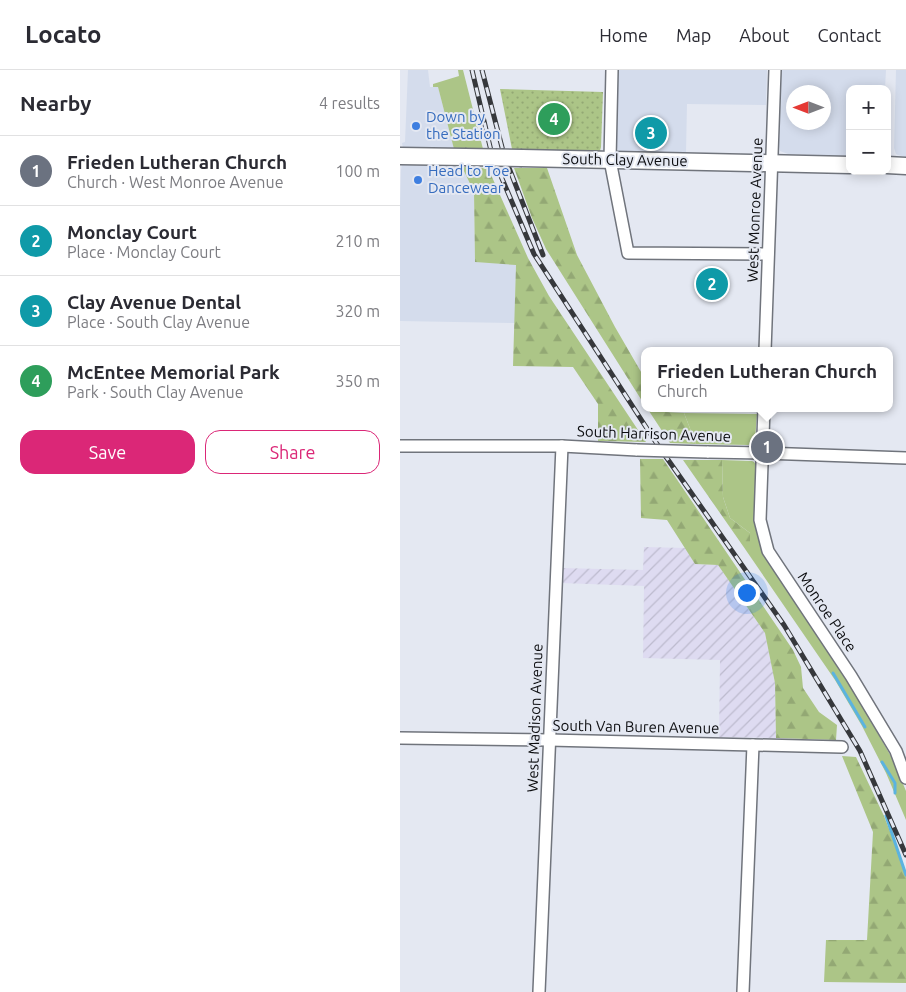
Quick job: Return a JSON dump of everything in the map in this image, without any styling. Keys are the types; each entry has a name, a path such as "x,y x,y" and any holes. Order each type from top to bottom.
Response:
{"street":[{"path":"612,70 610,160 628,253 768,254"},
{"name":"West Monroe Avenue","path":"765,347 775,70"},
{"name":"South Clay Avenue","path":"400,156 846,165"},
{"path":"891,165 906,166"},
{"path":"763,453 764,412"},
{"name":"South Harrison Avenue","path":"400,446 562,446 906,458"},
{"name":"West Madison Avenue","path":"539,992 562,446"},
{"name":"Monroe Place","path":"763,453 760,520 768,551 901,751 906,778"},
{"name":"South Van Buren Avenue","path":"400,738 842,747"},
{"path":"743,992 753,745"}],"shaded area":[{"path":"408,70 428,70 430,87 438,87 455,152 403,148 402,143 405,142"},
{"path":"618,70 767,70 766,105 687,104 686,153 622,152 618,150 615,141"},
{"path":"781,70 886,70 885,85 846,85 846,156 788,154 780,151"},
{"path":"896,70 906,70 906,157 896,154 894,148"},
{"path":"406,162 460,163 474,192 475,262 516,264 515,323 400,321 401,170 402,164"},
{"path":"644,547 686,548 695,564 718,565 765,633 775,683 776,738 719,737 720,660 643,658 644,586 561,583 561,568 643,570"}],"green space":[{"path":"458,70 463,70 483,149 454,149 438,87 433,87 433,84 459,76"},
{"path":"500,89 603,92 600,151 596,153 524,153 522,149 512,149"},
{"path":"462,167 488,168 528,258 549,296 646,442 598,441 598,404 573,367 513,366 516,265 475,262 474,192"},
{"path":"514,168 547,168 577,255 641,372 641,399 546,249 532,218"},
{"path":"650,412 684,413 696,444 670,443"},
{"path":"684,413 757,414 755,440 752,444 748,445 696,444"},
{"path":"640,459 663,459 793,650 801,667 803,688 819,712 837,725 836,740 776,738 775,683 765,633 718,565 695,564 667,520 641,518"},
{"path":"683,460 722,460 723,497 730,518 750,533 750,546 743,546"},
{"path":"722,460 752,461 756,465 754,518 761,547 856,695 893,760 906,791 906,820 886,773 862,726 835,680 743,546 750,546 750,533 730,518 723,497"},
{"path":"842,756 856,757 884,816 906,873 906,983 824,982 826,940 867,940 873,832"}],"waterway":[{"path":"833,673 865,727"},
{"path":"882,762 895,783 895,793"},
{"path":"886,816 906,875"}],"railway":[{"path":"472,70 492,155 534,254 657,444 784,625 860,751 906,855"},
{"path":"482,70 504,155 543,255"}],"place":[{"name":"McEntee Memorial Park","path":"554,119"},
{"name":"Down by the Station","path":"416,126"},
{"name":"Clay Avenue Dental","path":"651,133"},
{"name":"Head to Toe Dancewear","path":"418,180"},
{"name":"Monclay Court","path":"712,284"},
{"name":"Frieden Lutheran Church","path":"767,447"}]}
